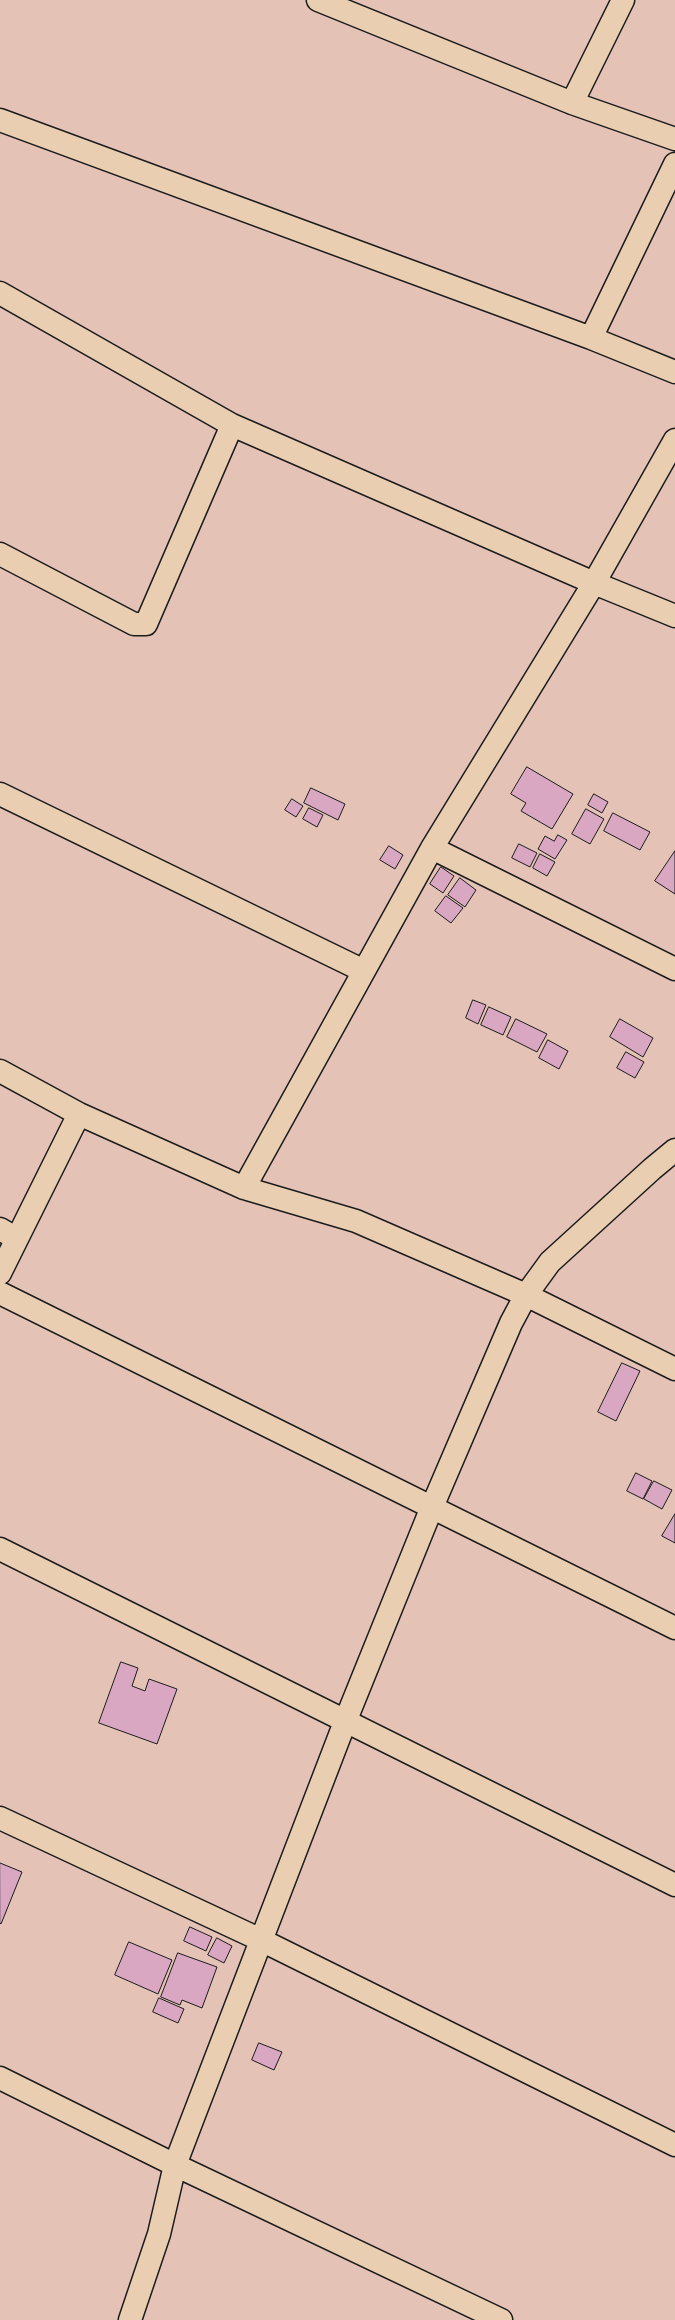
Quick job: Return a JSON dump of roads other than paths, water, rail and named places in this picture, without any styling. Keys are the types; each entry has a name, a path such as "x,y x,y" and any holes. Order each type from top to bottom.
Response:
{"street":[{"path":"318,0 572,102 675,139"},
{"path":"572,102 623,0"},
{"path":"0,120 591,338 675,372"},
{"path":"591,338 675,164"},
{"path":"0,293 232,425 594,583 675,616"},
{"path":"0,554 134,624 146,624 232,425"},
{"path":"244,1188 432,848 594,583 675,440"},
{"path":"0,794 364,972"},
{"path":"432,848 675,969"},
{"path":"0,1071 79,1114 244,1188 356,1221 526,1295 675,1369"},
{"path":"0,1273 9,1234 79,1114"},
{"path":"130,2320 159,2234 175,2165 345,1722 432,1507 511,1323 526,1295 550,1262 675,1150"},
{"path":"0,1293 675,1628"},
{"path":"0,1549 675,1885"},
{"path":"0,1818 261,1940 675,2145"},
{"path":"0,2078 175,2165 501,2320"}]}
